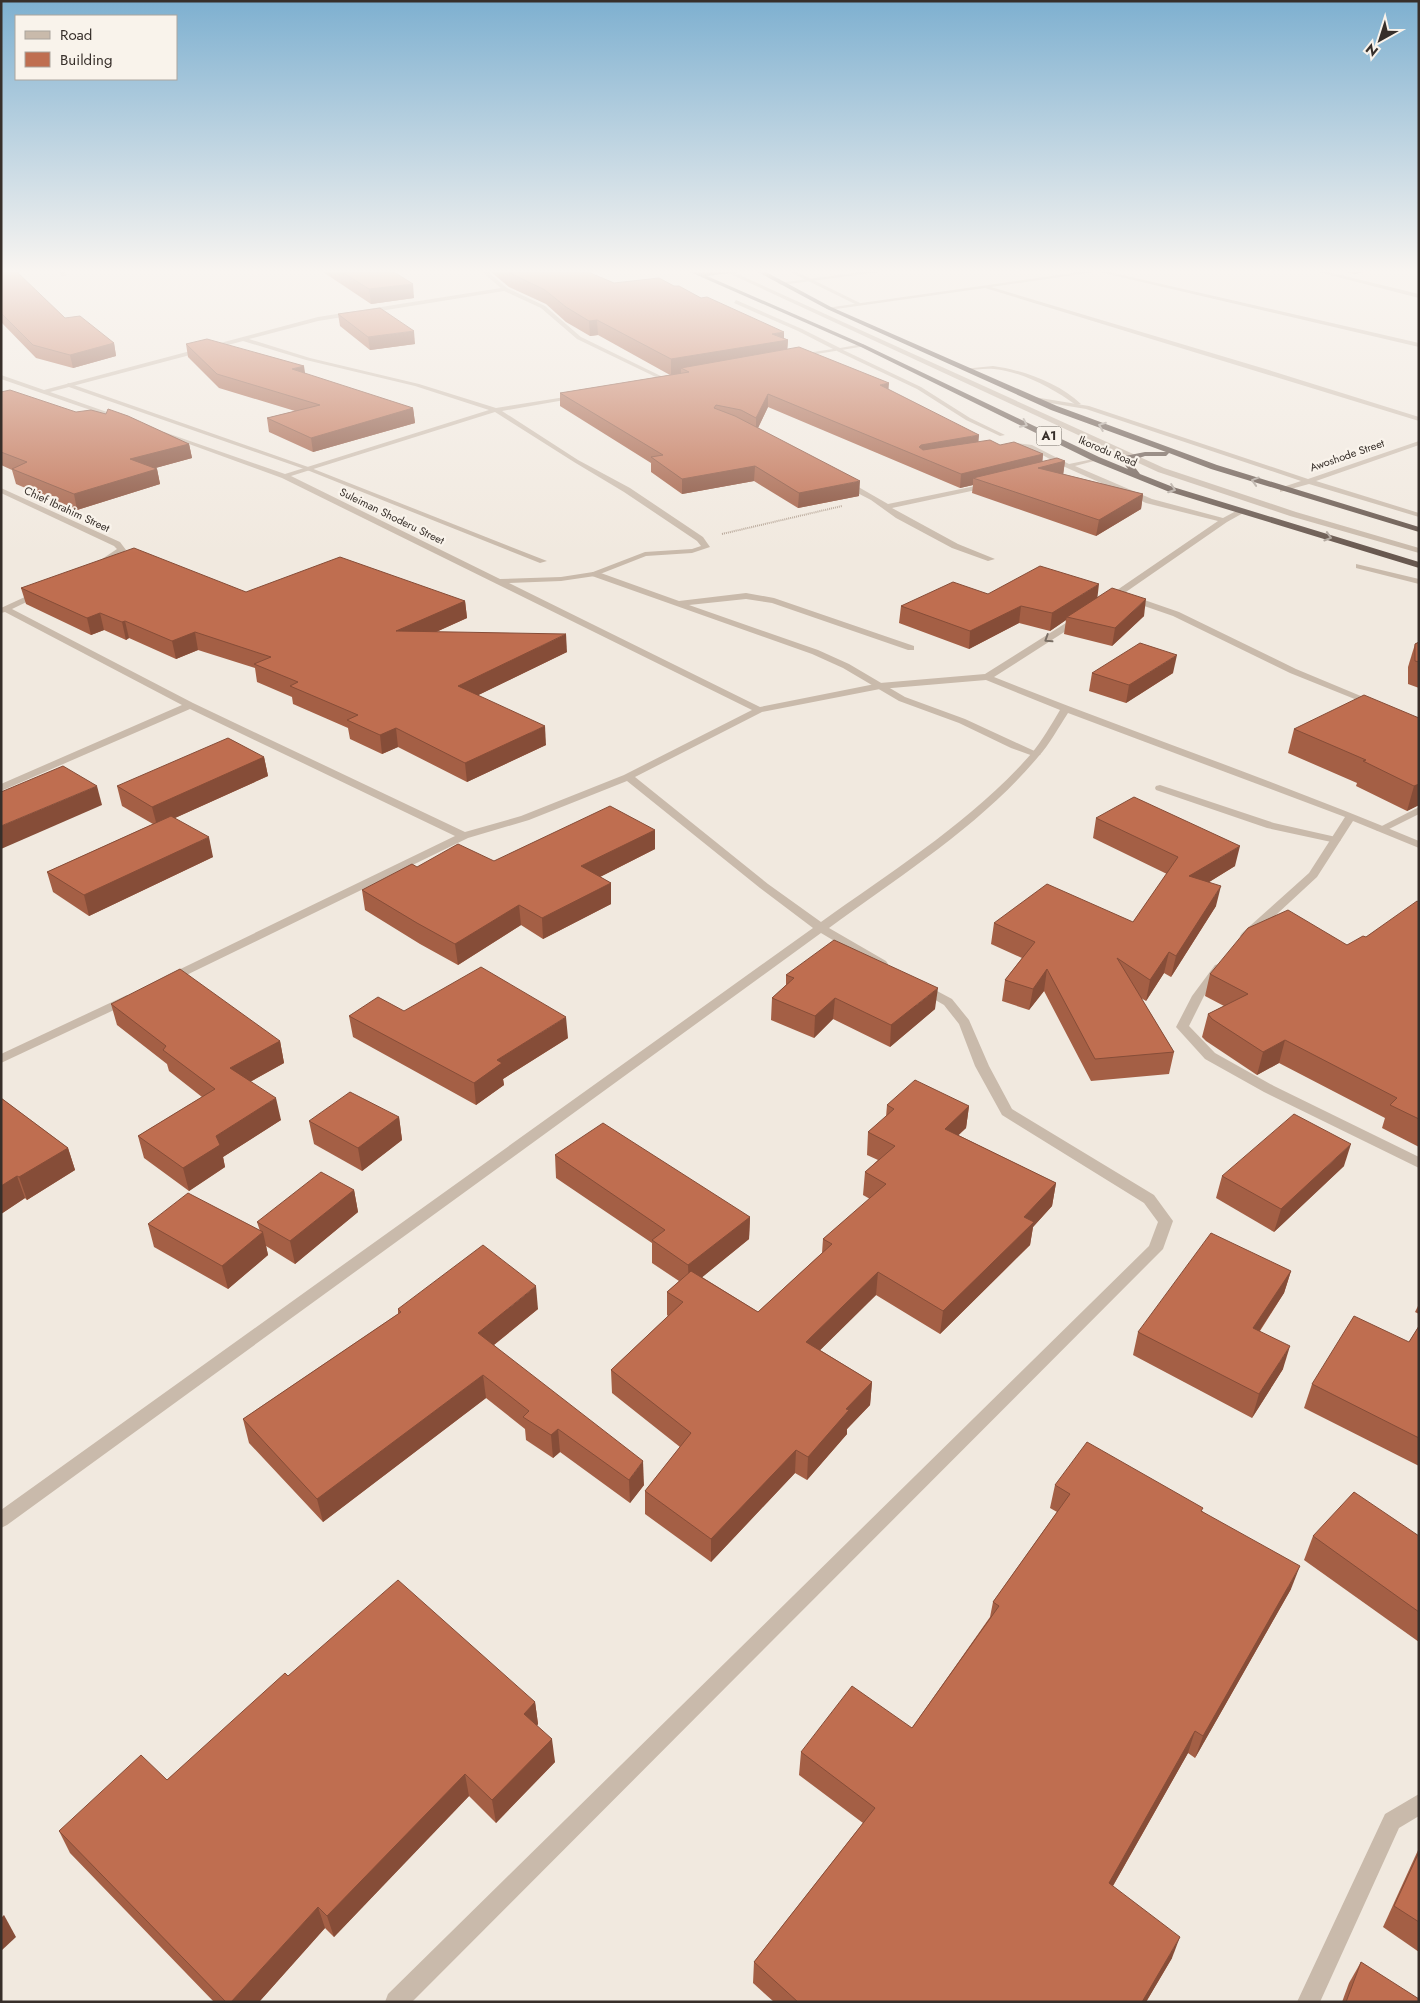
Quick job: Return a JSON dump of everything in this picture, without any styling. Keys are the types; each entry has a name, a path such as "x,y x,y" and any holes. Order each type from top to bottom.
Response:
{"highway":[{"name":"Ikorodu Road","path":"903,365 1096,459 1170,489 1419,565"},
{"name":"Ikorodu Road","path":"958,365 1034,400 1174,454 1283,490 1419,530"},
{"path":"1138,476 1131,470 1126,461 1131,457 1146,454 1174,454"}],"street":[{"path":"27,396 142,365"},
{"path":"338,365 417,385 496,410 576,461 627,490 700,538 706,547 692,551 645,554 595,574 561,579 501,581"},
{"path":"636,365 666,380"},
{"path":"871,365 918,388 968,419 1002,435"},
{"path":"932,365 1131,457 1201,484 1419,551"},
{"path":"1251,365 1419,419"},
{"path":"966,369 1004,369 1063,394 1078,404"},
{"path":"1,377 127,420"},
{"path":"653,382 676,378"},
{"path":"68,385 309,468 543,561"},
{"path":"285,476 496,410 587,394"},
{"path":"1034,400 1078,404 1307,481 1419,515"},
{"name":"Suleiman Shoderu Street","path":"155,430 285,476 759,710"},
{"name":"Awoshode Street","path":"1283,490 1419,443"},
{"path":"997,448 1016,445 1030,446 1068,466 1149,501 1224,520"},
{"path":"1059,468 1096,459"},
{"path":"841,481 874,498 899,516 955,546 991,559"},
{"path":"886,507 992,484"},
{"name":"Chief Ibrahim Street","path":"1,490 117,544 122,550 115,556 98,564"},
{"path":"1102,604 1224,520 1241,512"},
{"path":"1359,566 1419,582"},
{"path":"595,574 815,652 846,666 902,699 969,724 1014,746 1036,754"},
{"path":"3,610 48,589"},
{"path":"1118,594 1176,614 1293,671 1382,707"},
{"path":"678,603 746,596 774,601 911,648"},
{"path":"3,610 190,705 464,836"},
{"path":"987,677 1086,615"},
{"path":"159,984 464,836 526,818 628,777 759,710 880,686 987,677 1066,709 1351,816 1419,845"},
{"path":"1,788 190,705"},
{"path":"1,1520 966,822 1016,776 1036,754 1066,709"},
{"path":"628,777 764,886 821,928 897,972"},
{"path":"1160,788 1271,826 1336,840"},
{"path":"1381,829 1419,810"},
{"path":"1239,944 1255,926 1313,875 1351,816"},
{"path":"1228,956 1202,988 1190,1008 1182,1027 1210,1056 1269,1088 1419,1163"},
{"path":"396,2002 1155,1249 1166,1221 1149,1199 1007,1112 982,1066 965,1023 948,1002 914,982"},
{"path":"1,1059 141,992"},
{"path":"1308,2002 1392,1822 1419,1804"}],"path":[{"path":"700,538 874,498"}],"building":[{"path":"208,365 302,365 304,366 292,369 413,408 311,438 267,418 320,405 217,374"},
{"path":"695,365 845,365 889,383 880,385 979,435 921,445 919,447 923,450 990,440 1000,445 1014,442 1043,454 961,474 768,394 756,418 741,410 716,405 714,408 735,416 860,481 799,493 755,466 682,479 651,457 663,455 560,393 689,372 681,368"},
{"path":"10,390 76,412 91,410 106,414 108,409 128,416 189,444 130,459 157,469 74,494 12,469 27,462 1,452 1,392"},
{"path":"1057,458 1065,461 1038,468 1143,494 1099,520 973,478"},
{"path":"134,548 246,592 340,557 465,601 396,631 566,634 458,686 545,726 465,763 396,728 380,735 347,720 358,715 290,686 298,682 254,664 271,657 195,632 172,641 125,621 122,622 100,613 87,618 21,588"},
{"path":"1040,566 1099,584 1052,613 1021,606 970,631 901,606 953,582 988,594"},
{"path":"1112,588 1146,599 1115,628 1067,617"},
{"path":"1419,642 1419,662 1415,661 1415,644"},
{"path":"1140,643 1177,655 1129,685 1092,673"},
{"path":"1364,695 1419,718 1419,784 1414,786 1363,761 1366,760 1294,729"},
{"path":"228,738 264,757 152,807 117,786"},
{"path":"63,766 97,786 1,826 1,792"},
{"path":"1134,797 1240,846 1189,876 1221,886 1176,956 1169,952 1150,980 1117,958 1174,1052 1095,1059 1047,969 1033,989 1005,980 1035,942 994,923 1047,884 1133,922 1178,857 1096,818"},
{"path":"610,806 655,830 581,866 611,883 542,918 519,905 455,944 362,890 412,864 417,867 458,844 494,861"},
{"path":"171,816 209,837 84,895 47,872"},
{"path":"1417,901 1419,902 1419,1119 1390,1105 1397,1098 1285,1040 1263,1052 1212,1019 1208,1014 1248,994 1210,974 1248,928 1288,910 1347,945 1363,936 1366,937"},
{"path":"834,940 938,988 891,1025 835,998 815,1016 772,998 794,978 786,975"},
{"path":"481,967 566,1017 497,1060 502,1063 474,1083 349,1016 378,997 404,1011"},
{"path":"180,969 280,1041 230,1068 276,1098 216,1136 220,1145 183,1168 138,1136 215,1089 163,1050 166,1046 111,1004"},
{"path":"915,1080 969,1106 945,1129 1056,1183 1024,1217 1034,1222 943,1311 878,1272 806,1342 872,1382 846,1409 849,1410 808,1457 796,1450 711,1539 645,1491 691,1433 611,1370 683,1302 667,1292 691,1271 758,1312 832,1244 823,1239 886,1184 865,1172 895,1146 868,1132 894,1109 887,1105"},
{"path":"350,1092 399,1117 358,1148 309,1121"},
{"path":"1,1098 68,1148 1,1186"},
{"path":"1294,1114 1351,1144 1281,1209 1222,1176"},
{"path":"603,1123 750,1217 688,1265 652,1240 665,1230 555,1155"},
{"path":"321,1172 354,1190 290,1241 257,1222"},
{"path":"188,1193 263,1232 222,1266 148,1224"},
{"path":"1211,1233 1291,1271 1253,1328 1290,1346 1259,1394 1138,1332"},
{"path":"483,1245 536,1286 478,1333 643,1461 629,1480 558,1429 551,1435 523,1417 529,1411 483,1375 317,1499 243,1419 401,1312 398,1309"},
{"path":"1354,1316 1409,1342 1419,1326 1419,1438 1312,1384"},
{"path":"1087,1442 1203,1508 1201,1511 1300,1566 1203,1736 1195,1731 1109,1883 1180,1937 1142,2002 798,2002 754,1962 875,1808 801,1752 852,1686 912,1728 999,1606 993,1602 1070,1494 1055,1485"},
{"path":"1354,1492 1419,1536 1419,1612 1313,1536"},
{"path":"398,1580 535,1702 524,1714 552,1739 492,1800 465,1774 327,1916 318,1907 231,2002 226,2002 59,1831 141,1755 167,1780 285,1673 288,1676"},
{"path":"1419,1852 1419,1922 1394,1906"},
{"path":"1361,1962 1419,1999 1419,2002 1346,2002"}]}
